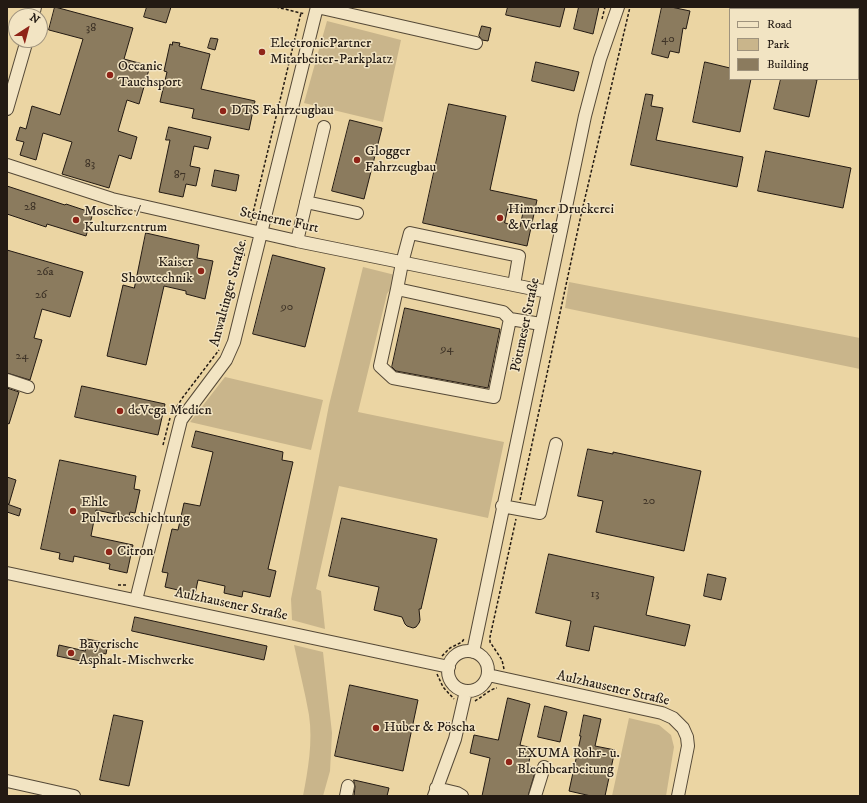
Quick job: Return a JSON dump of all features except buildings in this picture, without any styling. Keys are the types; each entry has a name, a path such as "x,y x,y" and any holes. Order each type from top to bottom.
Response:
{"street":[{"path":"317,7 476,43"},
{"name":"Anwaltinger Straße","path":"131,599 180,420 226,360 234,342 317,7"},
{"name":"Pöttmeser Straße","path":"473,652 502,506 585,116 600,59 618,7"},
{"path":"7,109 24,48"},
{"path":"297,241 324,127"},
{"name":"Steinerne Furt","path":"7,164 112,199 297,241 548,292"},
{"path":"306,202 357,213"},
{"path":"510,319 494,397 393,378 380,366 402,263 410,233 519,256 514,285"},
{"path":"397,289 503,312 510,319 541,324"},
{"path":"7,380 28,387"},
{"path":"502,506 540,513 556,444"},
{"name":"Aulzhausener Straße","path":"7,573 449,667"},
{"path":"466,651 473,652 479,654 487,663 488,676 482,686 477,689 472,691 460,690 449,678 448,673 451,661 460,653 466,651"},
{"name":"Aulzhausener Straße","path":"488,676 662,713 672,718 682,728 687,737 688,746 678,796"},
{"path":"462,796 457,793 435,792 455,739 466,691"},
{"path":"535,796 544,767"},
{"path":"7,781 74,796"}],"path":[{"path":"504,679 504,665 490,642 490,637 580,215 630,7"},
{"path":"243,261 247,229 252,219 301,13"},
{"path":"173,413 221,346"},
{"path":"162,451 168,422 171,417"},
{"path":"130,581 128,585 131,599"}],"green space":[{"path":"727,7 860,7 860,35 859,8"},
{"path":"327,21 401,40 383,122 304,103"},
{"path":"363,267 407,278 400,280 395,284 387,294 358,412 504,442 488,518 339,486 316,589 321,591 325,629 292,620 291,599 329,405"},
{"path":"569,282 860,338 860,369 565,308"},
{"path":"225,377 323,400 311,450 190,422"},
{"path":"294,645 323,652 332,733 330,771 323,796 303,796 309,756 310,725"},
{"path":"629,718 659,725 671,735 674,747 666,796 612,796"}],"place":[{"name":"ElectronicPartner Mitarbeiter-Parkplatz","path":"262,52"},
{"name":"Oceanic Tauchsport","path":"110,75"},
{"name":"DTS Fahrzeugbau","path":"223,111"},
{"name":"Glogger Fahrzeugbau","path":"357,160"},
{"name":"Himmer Druckerei & Verlag","path":"500,218"},
{"name":"Moschee / Kulturzentrum","path":"76,220"},
{"name":"Kaiser Showtechnik","path":"201,271"},
{"name":"deVega Medien","path":"120,411"},
{"name":"Ehle Pulverbeschichtung","path":"73,511"},
{"name":"Citron","path":"109,552"},
{"name":"Bayerische Asphalt-Mischwerke","path":"71,653"},
{"name":"Huber & Pöscha","path":"376,728"},
{"name":"EXUMA Rohr- u. Blechbearbeitung","path":"509,762"}]}
